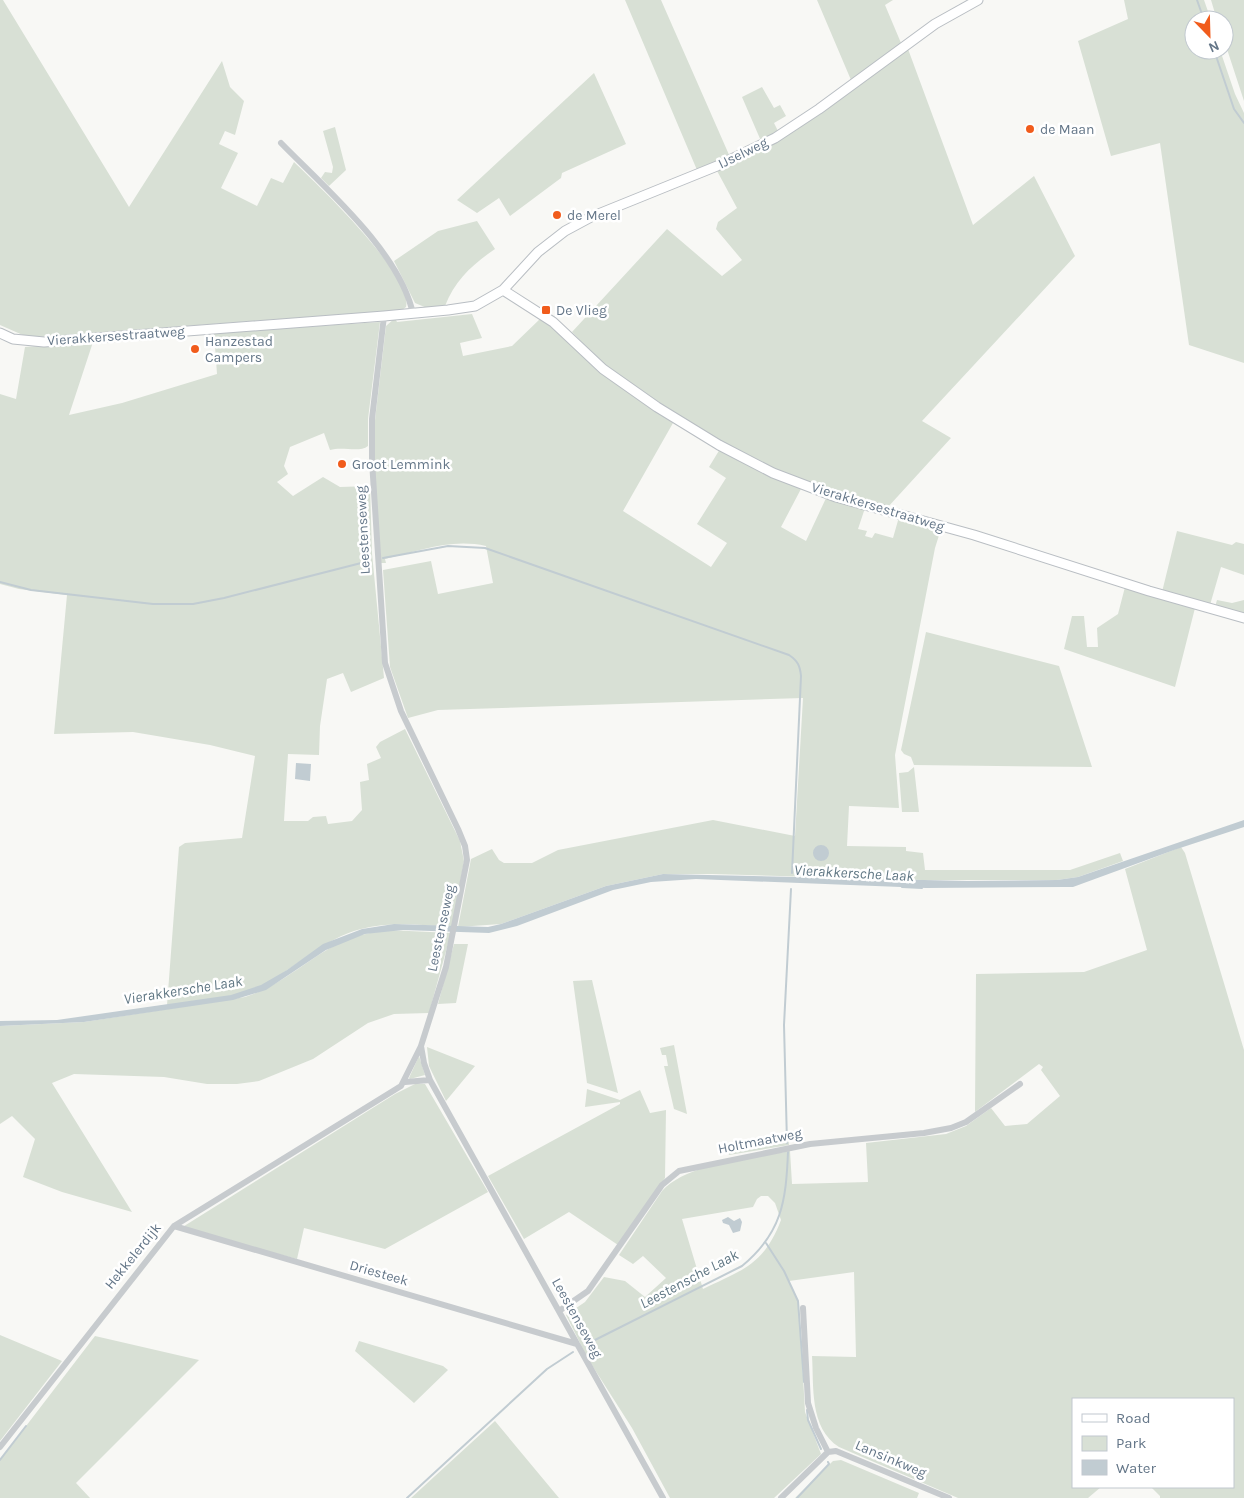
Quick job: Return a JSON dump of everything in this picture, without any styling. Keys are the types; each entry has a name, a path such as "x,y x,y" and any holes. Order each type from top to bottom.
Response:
{"street":[{"name":"IJselweg","path":"503,290 538,252 565,231 591,217 717,166 775,138 819,109 935,24 978,0"},
{"path":"281,143 384,253 404,284 413,314"},
{"name":"Vierakkersestraatweg","path":"2,338 44,342 413,314 475,306 503,290 553,322 603,369 657,407 719,445 773,473 836,498 974,535 1149,591 1244,618"},
{"name":"Leestenseweg","path":"384,316 372,419 372,461 385,663 401,711 465,846 466,860 446,967 421,1046 424,1063 430,1080 663,1498"},
{"name":"Hekkelerdijk","path":"0,1447 174,1226 381,1100 405,1082 421,1046"},
{"path":"405,1082 430,1080"},
{"name":"Holtmaatweg","path":"559,1311 588,1290 662,1185 680,1171 810,1144 924,1133 951,1128 966,1122 1020,1084"},
{"name":"Driesteek","path":"174,1226 577,1344"},
{"path":"780,1498 828,1452 816,1428 808,1403 803,1308"},
{"name":"Lansinkweg","path":"828,1452 845,1453 948,1498"}],"green space":[{"path":"0,0 3,0 129,207 222,61 230,87 244,101 235,135 225,131 219,144 238,153 221,188 257,206 271,178 283,183 294,162 342,209 380,253 395,274 404,293 406,307 402,310 39,337 25,336 0,325"},
{"path":"625,0 661,0 730,157 697,170"},
{"path":"817,0 893,0 885,5 901,43 851,80"},
{"path":"1124,0 1204,0 1208,10 1184,10 1184,60 1223,60 1235,94 1244,113 1244,363 1189,345 1160,143 1111,156 1078,41 1128,19"},
{"path":"1211,0 1244,0 1244,101 1231,60 1234,60 1234,10 1214,10"},
{"path":"908,49 973,225 1034,176 1075,256 922,421 951,438 888,507 797,479 710,437 603,364 572,332 667,229 722,276 742,260 716,229 718,222 737,208 716,169 734,162"},
{"path":"594,73 626,144 562,173 561,178 510,216 499,198 477,213 457,200"},
{"path":"762,87 774,108 780,105 786,116 774,123 778,131 761,141 742,97"},
{"path":"335,127 346,170 329,186 321,178 325,172 332,173 333,167 323,131"},
{"path":"477,221 495,249 459,280 445,306 427,308 415,303 394,261 438,231"},
{"path":"472,314 482,338 460,343 463,356 512,346 541,318 630,393 673,423 623,511 711,567 727,543 697,524 726,478 709,467 720,449 802,487 781,527 806,541 827,496 865,508 858,529 867,531 865,536 872,538 875,533 893,538 899,517 941,529 935,548 895,755 899,808 849,806 847,846 906,847 906,851 923,853 925,870 1070,870 1120,853 1123,861 1078,877 1057,880 923,880 663,874 606,886 501,924 458,927 471,859 492,849 499,860 504,863 532,863 558,850 713,820 795,836 803,698 438,710 408,718 390,667 383,570 431,561 438,594 493,583 486,546 448,544 435,546 385,559 386,563 381,563 375,481 375,420 386,326 395,318 397,322"},
{"path":"380,322 368,419 368,446 360,449 330,450 324,433 290,447 284,466 288,474 277,482 293,496 323,477 340,487 370,486 372,553 384,678 351,692 343,673 327,679 320,726 319,755 288,754 284,821 308,821 313,817 326,816 328,824 352,821 362,810 360,782 369,780 367,764 381,758 376,747 380,742 405,729 460,841 464,861 452,927 395,924 361,929 334,939 275,978 252,990 216,999 167,1005 179,847 185,843 242,838 255,756 210,745 133,732 54,734 67,595 19,589 0,584 0,394 16,399 25,347 93,342 69,415 122,403 217,374 214,333"},
{"path":"1177,531 1232,545 1236,542 1244,544 1244,575 1221,567 1210,605 1162,592"},
{"path":"1125,587 1195,608 1175,687 1064,649 1072,616 1084,616 1087,647 1098,647 1097,628 1118,614"},
{"path":"1217,600 1232,603 1244,600 1244,614 1215,607"},
{"path":"926,632 1059,666 1092,767 914,765 911,757 904,754 901,750"},
{"path":"914,767 919,812 902,812 899,773 908,772"},
{"path":"1181,847 1185,853 1244,1050 1244,1498 1160,1498 1152,1488 1234,1488 1234,1398 1072,1398 1072,1488 1100,1488 1088,1498 958,1498 839,1447 829,1439 822,1429 818,1418 815,1406 812,1356 856,1357 854,1272 789,1281 799,1305 805,1412 821,1454 774,1498 670,1498 632,1428 588,1359 566,1315 585,1302 604,1277 625,1281 645,1297 666,1278 643,1256 633,1264 619,1255 662,1191 687,1174 704,1168 740,1159 790,1151 792,1184 868,1182 866,1143 946,1134 966,1126 991,1108 1005,1126 1027,1124 1060,1096 1041,1070 1043,1067 1039,1064 975,1112 976,974 1084,972 1147,950 1125,869","holes":["761,1196 768,1196 775,1203 781,1220 767,1247 759,1257 740,1271 703,1289 682,1219 753,1207"]},
{"path":"388,930 451,933 429,1013 394,1014 368,1023 313,1059 259,1081 237,1084 207,1084 164,1077 74,1074 52,1083 132,1212 62,1192 23,1177 35,1139 12,1116 0,1124 0,1026 84,1022 245,997 282,980 345,940"},
{"path":"454,944 468,944 456,1003 438,1004"},
{"path":"592,980 618,1093 587,1083 573,981"},
{"path":"674,1045 687,1114 674,1109 664,1066 668,1066 666,1055 662,1055 660,1048"},
{"path":"427,1047 475,1066 446,1101 429,1066"},
{"path":"419,1056 425,1075 410,1079 409,1078"},
{"path":"415,1084 425,1084 488,1192 385,1249 304,1228 297,1259 181,1228 395,1094"},
{"path":"587,1089 620,1100 640,1090 650,1113 666,1110 665,1178 618,1245 569,1212 524,1239 488,1176 620,1104 620,1102 585,1107"},
{"path":"788,1134 789,1145 729,1155 727,1143"},
{"path":"0,1335 62,1361 0,1441"},
{"path":"95,1336 199,1360 76,1483 90,1498 0,1498 0,1460"},
{"path":"359,1341 443,1366 448,1370 414,1403 355,1351"},
{"path":"495,1421 559,1498 411,1498"},
{"path":"841,1460 919,1493 917,1498 795,1498 833,1461"}],"water":[{"path":"296,763 311,764 310,781 295,779"},
{"path":"1244,820 1244,827 1073,887 926,888 696,879 651,882 613,890 517,926 489,933 403,930 365,934 326,950 266,990 233,1000 84,1022 0,1026 0,1021 57,1020 231,995 261,985 287,970 323,944 362,929 394,924 488,927 606,886 663,874 967,881 1057,880 1078,877"},
{"path":"818,845 824,845 829,850 827,859 818,861 813,856 813,850"},
{"path":"728,1217 734,1221 740,1218 742,1222 740,1231 733,1233 729,1225 723,1223 722,1220"}],"waterway":[{"path":"1197,0 1200,10"},
{"path":"1217,60 1234,109 1244,123"},
{"path":"383,558 448,546 485,548 789,655 795,659 801,676 792,873"},
{"path":"0,582 31,590 153,604 193,604 224,598 369,561"},
{"name":"Vierakkersche Laak","path":"902,887 922,888"},
{"path":"787,1143 784,1025 791,889"},
{"name":"Leestensche Laak","path":"585,1345 742,1266 755,1254 766,1241 779,1215 786,1186 788,1152"},
{"path":"766,1243 784,1271 798,1301 804,1382"},
{"name":"Leestensche Laak","path":"407,1498 547,1369 573,1352"},
{"path":"807,1410 808,1420 821,1449"},
{"path":"0,1460 26,1426"},
{"path":"797,1498 829,1464 828,1462"}],"place":[{"name":"de Maan","path":"1030,129"},
{"name":"de Merel","path":"557,215"},
{"name":"De Vlieg","path":"546,310"},
{"name":"Hanzestad Campers","path":"195,349"},
{"name":"Groot Lemmink","path":"342,464"}]}
